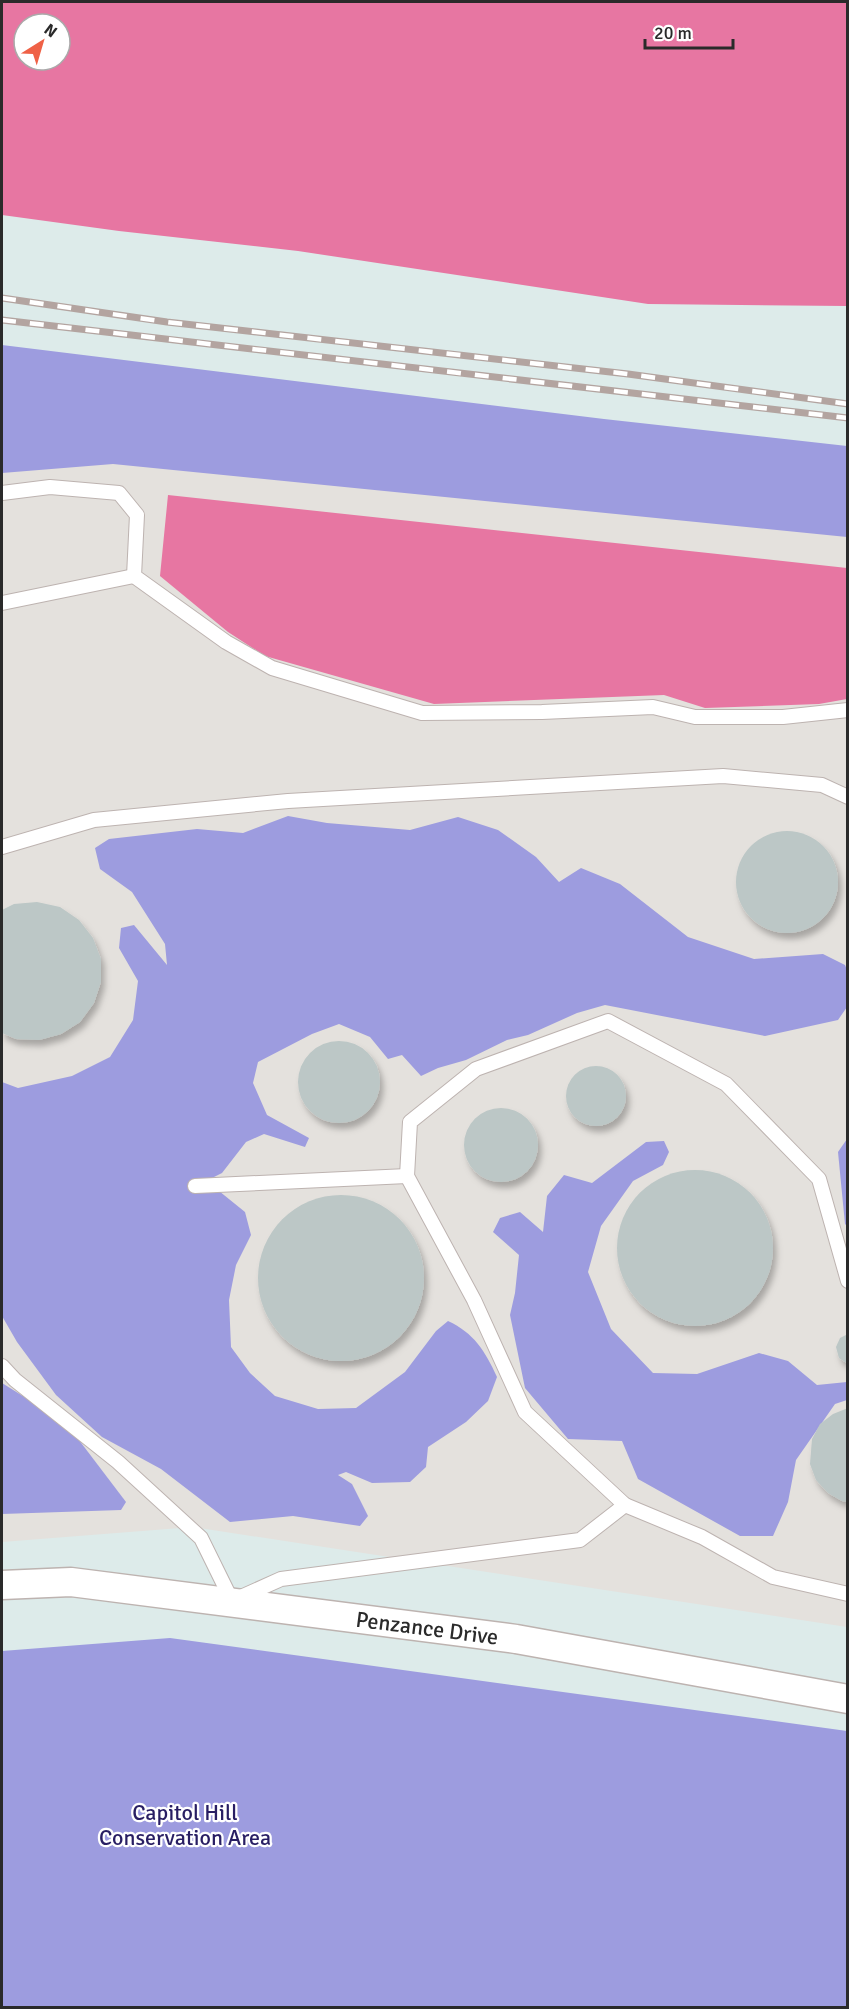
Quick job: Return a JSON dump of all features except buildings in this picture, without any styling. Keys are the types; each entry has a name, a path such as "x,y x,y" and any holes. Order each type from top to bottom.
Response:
{"street":[{"name":"Penzance Drive","path":"2,1585 71,1582 516,1639 848,1699"}],"lane":[{"path":"2,493 50,487 119,493 137,515 134,576"},
{"path":"2,603 134,576 226,642 272,668 422,713 542,712 653,707 694,717 783,717 848,710"},
{"path":"2,848 94,820 288,801 723,776 822,785 848,796"},
{"path":"848,1281 819,1179 726,1084 608,1021 476,1069 410,1122 406,1176 474,1300 525,1412 626,1505 702,1537 773,1577 848,1594"},
{"path":"195,1186 406,1176"},
{"path":"2,1366 15,1380 118,1462 201,1538 232,1601 281,1580 580,1540 626,1505"}],"shaded area":[{"path":"2,2 847,2 847,306 648,304 298,251 2,215"},
{"path":"2,386 847,493 847,1627 193,1527 2,1542"},
{"path":"168,495 847,568 847,699 819,704 705,708 664,695 434,704 265,656 228,632 160,576"}],"green space":[{"path":"2,345 604,419 847,446 847,537 113,464 2,473"},
{"path":"288,816 327,823 410,830 458,817 498,830 536,857 559,882 581,868 620,884 688,937 754,959 823,954 845,965 847,970 847,1007 838,1020 765,1036 605,1005 577,1013 528,1035 507,1040 466,1060 438,1068 421,1076 402,1055 388,1059 370,1037 339,1024 312,1034 258,1062 253,1083 267,1115 309,1138 305,1147 264,1134 246,1142 222,1173 196,1186 219,1191 245,1212 251,1235 236,1265 229,1300 231,1347 250,1373 275,1396 318,1409 356,1408 405,1372 436,1331 448,1321 472,1337 488,1359 497,1377 488,1401 466,1422 428,1447 426,1467 410,1482 372,1483 346,1472 338,1475 352,1484 368,1516 360,1526 293,1516 230,1522 161,1469 102,1437 56,1395 17,1342 2,1316 2,1082 18,1088 72,1076 110,1057 133,1020 138,981 119,948 121,928 134,925 167,965 165,944 132,892 100,869 95,848 109,839 197,829 243,833"},
{"path":"847,1139 847,1226 838,1152"},
{"path":"664,1141 669,1152 663,1165 633,1181 601,1226 588,1272 611,1329 653,1373 697,1374 759,1353 788,1361 817,1385 847,1382 847,1400 835,1404 796,1460 788,1502 773,1536 740,1536 638,1479 622,1441 568,1439 525,1388 510,1315 519,1255 493,1232 500,1218 520,1212 543,1232 547,1196 564,1175 592,1183 646,1142"},
{"path":"2,1383 66,1423 126,1502 121,1510 2,1514"},
{"name":"Capitol Hill Conservation Area","path":"170,1638 847,1731 847,2007 2,2007 2,1651"}],"railway":[{"path":"2,298 167,322 628,374 848,404"},
{"path":"2,320 848,418"}]}
